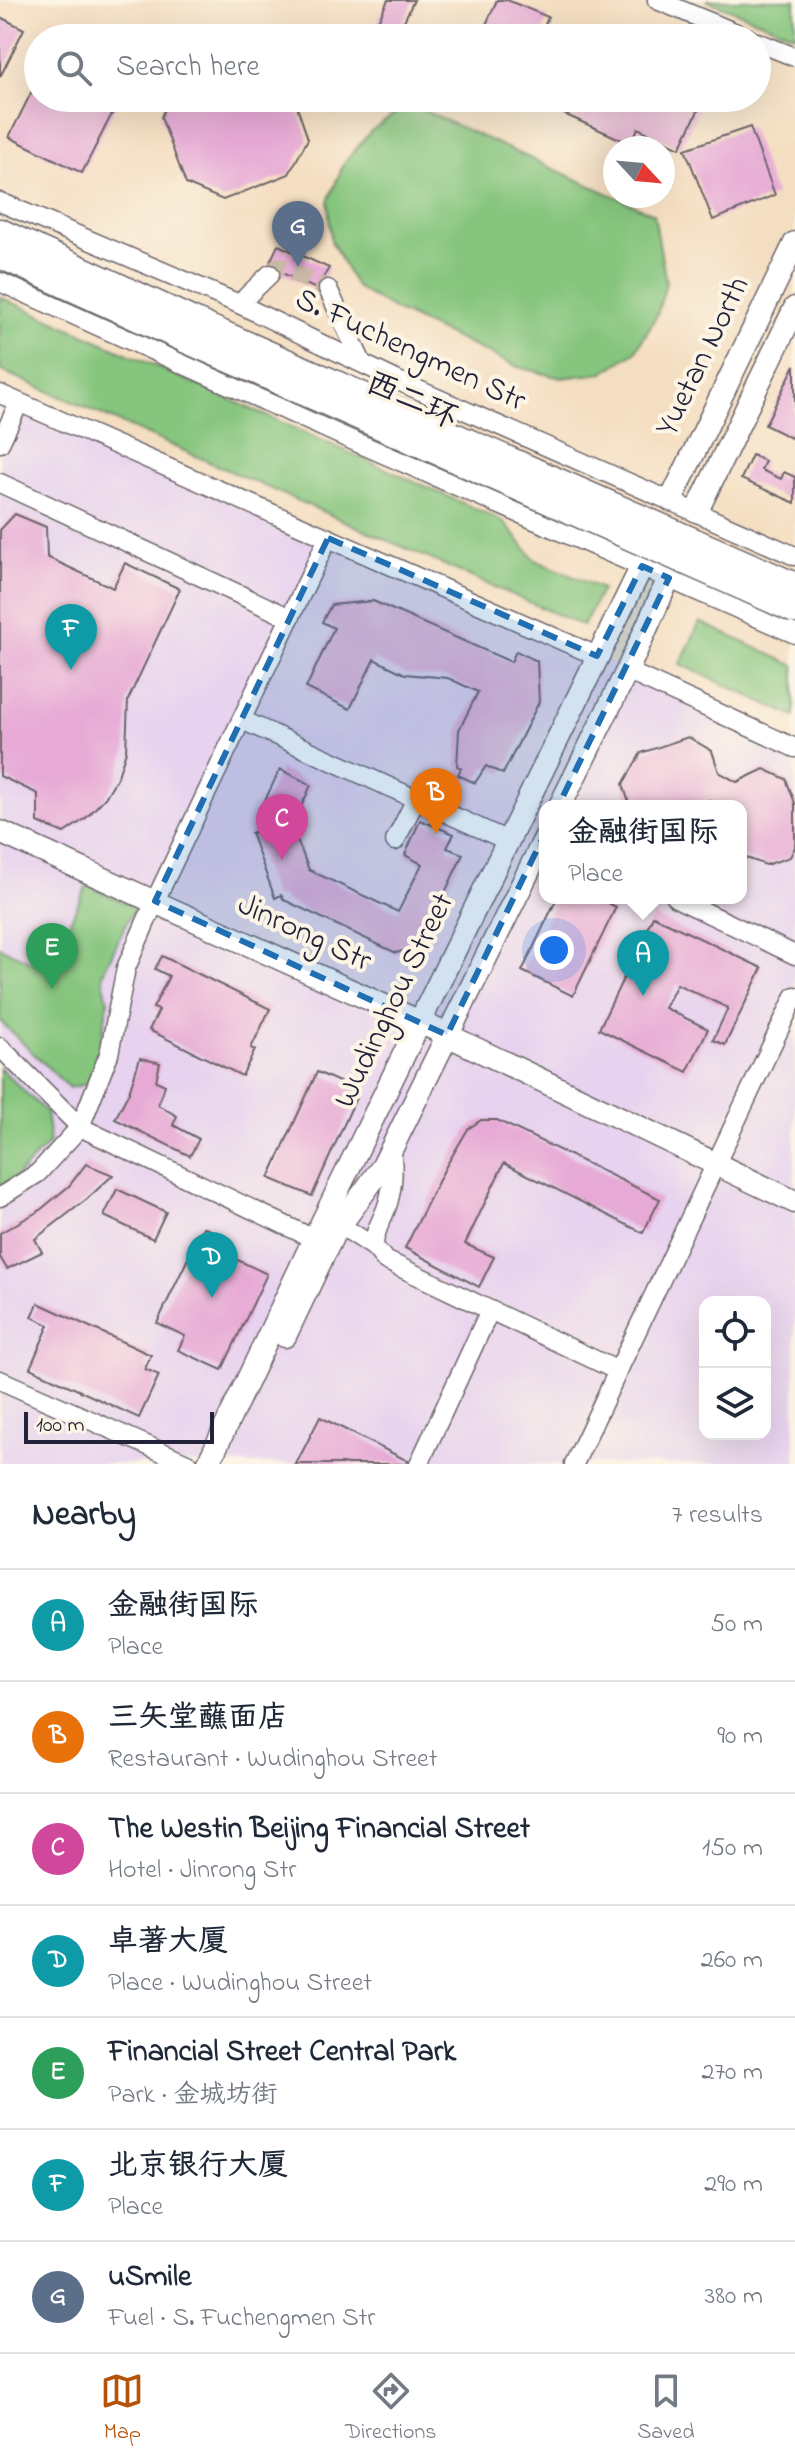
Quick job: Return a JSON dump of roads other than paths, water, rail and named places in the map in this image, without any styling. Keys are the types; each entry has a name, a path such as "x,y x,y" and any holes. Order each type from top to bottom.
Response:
{"highway":[{"name":"西二环","path":"0,232 208,328 795,586"},
{"name":"西二环","path":"0,255 795,610"}],"main road":[{"name":"Yuetan North","path":"671,500 795,243"},
{"name":"Yuetan North","path":"697,511 795,308"},
{"name":"Wudinghou Street","path":"208,1464 314,1239 642,566"},
{"path":"563,800 669,578"},
{"name":"Jinrong Str","path":"0,832 420,1022 795,1202"},
{"name":"Wudinghou Street","path":"225,1464 333,1235 383,1166 539,850"}],"street":[{"path":"657,0 714,24"},
{"path":"771,48 795,57"},
{"name":"S. Fuchengmen Str","path":"0,202 239,304 362,363 795,556"},
{"path":"239,304 270,274"},
{"path":"0,282 795,634"},
{"path":"328,289 362,363"},
{"path":"0,394 597,656"},
{"path":"0,443 19,403"},
{"path":"0,483 290,618"},
{"path":"642,566 671,500"},
{"path":"669,578 697,511"},
{"path":"0,1197 38,1173 80,1127 109,1054 126,968 328,538"},
{"path":"726,602 754,538"},
{"path":"627,671 795,748"},
{"path":"242,720 508,841"},
{"path":"395,841 416,799"},
{"path":"689,904 795,955"},
{"path":"574,1464 795,996"},
{"path":"0,1047 80,1127 314,1239"},
{"path":"374,1247 374,1239 388,1205 394,1167 391,1149"},
{"path":"340,1225 374,1247 385,1260 616,1370"},
{"path":"419,1464 490,1310"},
{"path":"2,1387 189,1464"}],"tunnel":[{"path":"270,274 279,266 328,289"}],"place":[{"name":"uSmile","path":"298,267"},
{"name":"北京银行大厦","path":"71,670"},
{"name":"三矢堂蘸面店","path":"436,834"},
{"name":"The Westin Beijing Financial Street","path":"282,860"},
{"name":"Financial Street Central Park","path":"52,989"},
{"name":"金融街国际","path":"643,996"},
{"name":"卓著大厦","path":"212,1298"}]}
